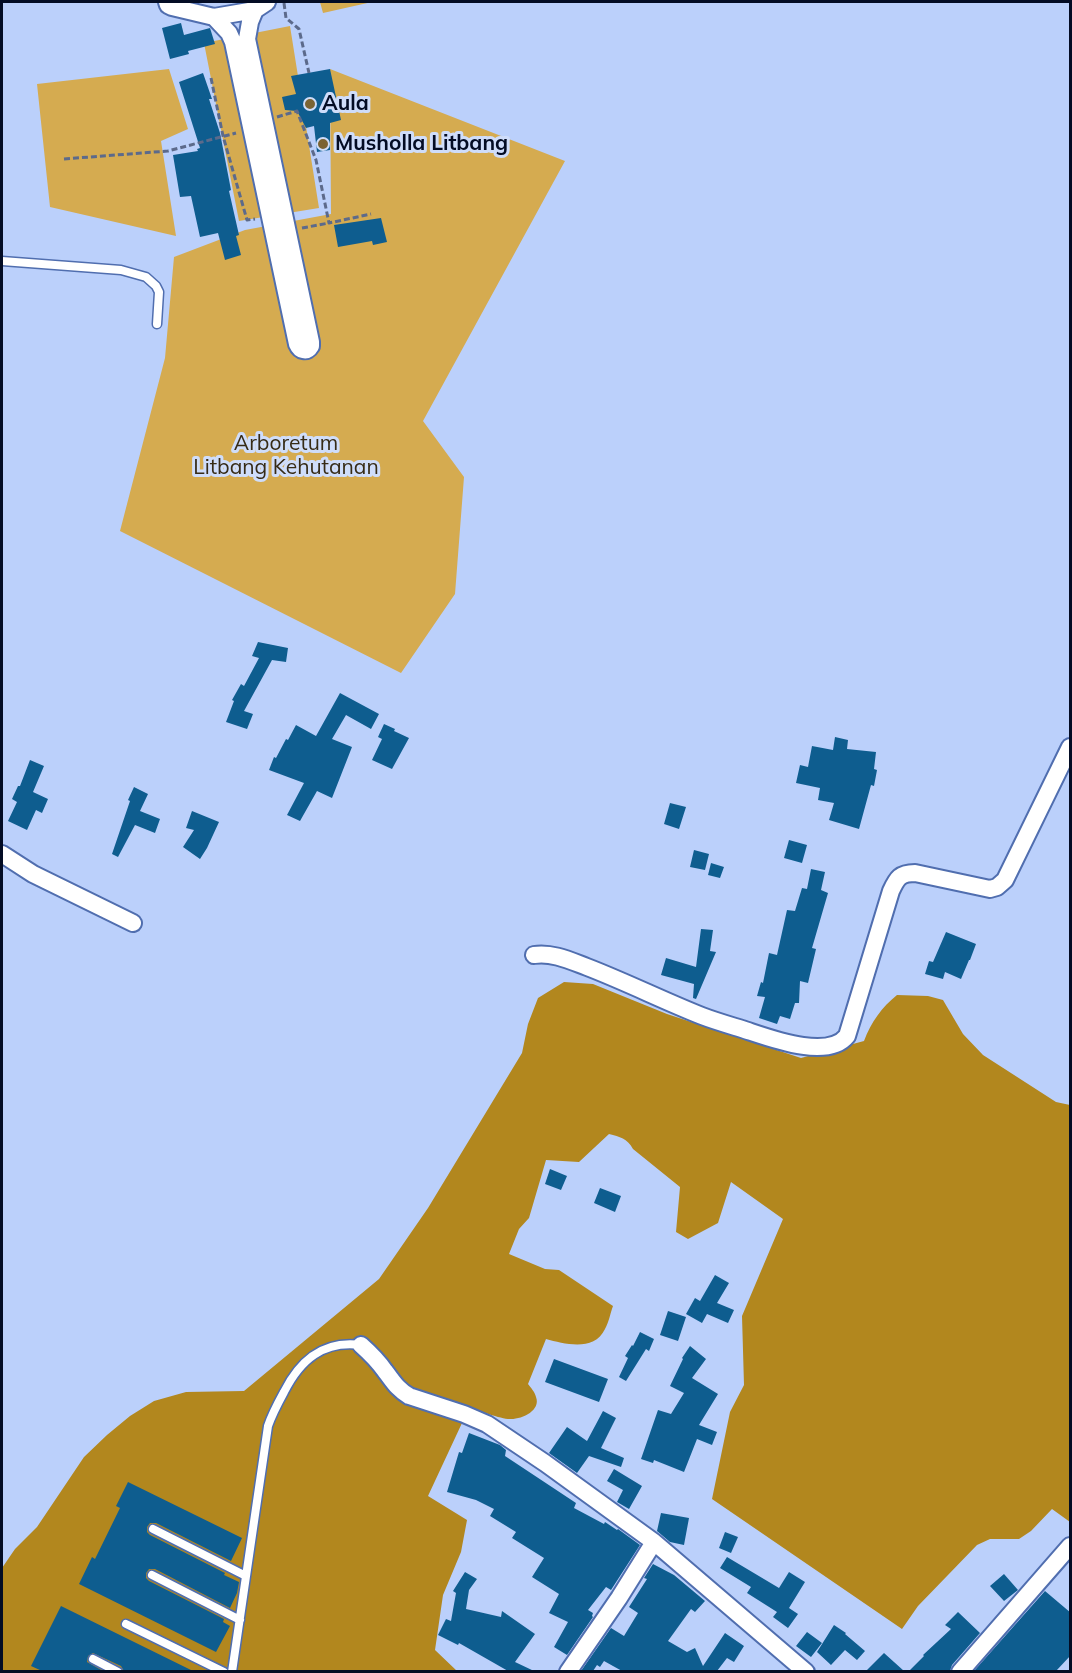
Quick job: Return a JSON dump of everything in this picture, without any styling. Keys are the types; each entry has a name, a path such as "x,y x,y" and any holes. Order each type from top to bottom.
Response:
{"street":[{"path":"167,2 172,7 214,17 261,6"},
{"path":"261,6 240,41 281,224 311,342 310,348 303,351 297,344 281,224"},
{"path":"214,17 240,41"},
{"path":"534,955 549,955 567,959 612,976 704,1017 774,1040 804,1046 834,1045 843,1041 847,1036 896,880 905,873 915,873 976,888 990,890 998,886 1005,880 1071,747"},
{"path":"2,854 33,874 133,923"},
{"path":"361,1345 385,1370 400,1391 487,1424 654,1542 806,1671"},
{"path":"568,1671 619,1598 654,1542"},
{"path":"960,1671 1071,1546"}],"lane":[{"path":"2,261 121,270 146,277 159,292 157,324"},
{"path":"232,1671 268,1426 272,1415 293,1375 311,1356 335,1346 361,1345"},
{"path":"153,1529 246,1576"},
{"path":"152,1575 240,1620"},
{"path":"126,1624 225,1671"},
{"path":"93,1659 118,1671"}],"path":[{"path":"283,2 286,18 299,29 309,73"},
{"path":"211,78 223,136 247,220"},
{"path":"64,159 168,151 223,136 297,111 316,160 329,223"},
{"path":"281,224 329,223 371,214"}],"green space":[{"path":"320,2 372,2 323,13"},
{"path":"290,26 319,208 239,221 204,43"},
{"path":"169,69 188,129 161,141 176,236 50,207 37,84"},
{"name":"Arboretum Litbang Kehutanan","path":"330,69 565,161 423,421 464,477 455,594 401,673 120,531 165,358 174,257 245,230 331,214"}],"shaded area":[{"path":"564,982 593,984 667,1014 801,1058 864,1041 878,1015 897,995 928,996 943,1000 963,1034 983,1055 1056,1102 1070,1105 1070,1522 1052,1509 1031,1531 1019,1539 990,1539 977,1545 918,1606 902,1629 712,1499 730,1412 744,1385 742,1316 783,1219 731,1182 718,1223 688,1239 676,1232 680,1187 633,1149 626,1140 609,1134 579,1162 546,1160 529,1218 519,1229 509,1254 545,1269 559,1270 613,1306 606,1326 600,1336 587,1344 570,1344 546,1339 528,1384 535,1393 537,1402 530,1413 516,1419 507,1419 469,1408 428,1496 467,1520 461,1552 443,1595 435,1650 457,1671 2,1672 2,1568 15,1549 37,1527 84,1457 130,1416 154,1401 186,1392 244,1391 379,1279 428,1208 522,1053 528,1024 538,998"}],"building":[{"path":"181,23 184,35 210,28 215,44 188,51 189,54 170,59 162,28"},
{"name":"Aula","path":"330,69 341,120 330,123 330,150 317,152 314,126 306,128 297,111 285,110 282,97 296,94 291,76"},
{"path":"203,73 220,133 239,235 236,236 241,255 225,260 218,233 200,237 191,196 180,197 173,155 198,151 197,149 200,148 179,82"},
{"path":"381,218 387,242 373,245 372,241 338,247 334,225"},
{"path":"258,642 288,648 286,662 272,660 244,711 253,714 247,729 226,722 234,701 232,700 241,684 244,686 259,658 252,656"},
{"path":"340,693 379,714 371,729 346,715 332,739 352,747 332,798 317,791 300,821 287,815 304,783 269,770 274,757 276,758 296,725 316,736"},
{"path":"384,724 409,738 392,769 372,760 382,739 378,737"},
{"path":"835,737 848,740 847,749 876,752 874,769 877,770 874,786 871,785 859,829 829,820 834,803 818,800 820,788 796,783 800,765 808,767 812,746 833,750"},
{"path":"30,760 44,766 33,792 48,799 42,813 36,810 27,830 8,821 17,802 12,799 20,786"},
{"path":"134,787 148,794 140,811 160,819 155,833 135,825 118,857 112,854"},
{"path":"670,803 686,807 679,829 664,824"},
{"path":"192,811 219,822 200,859 183,847 194,830 186,828"},
{"path":"789,840 807,845 802,863 784,858"},
{"path":"694,850 709,854 705,870 690,867"},
{"path":"711,863 724,867 720,878 708,875"},
{"path":"811,869 825,872 821,890 828,893 812,948 816,949 808,983 800,981 799,1003 795,1003 790,1019 780,1016 777,1024 759,1018 765,997 757,996 761,982 763,983 769,953 777,955 787,910 795,911 802,888 807,889"},
{"path":"701,929 713,930 710,951 716,952 696,999 693,998 694,984 661,975 666,958 696,967"},
{"path":"946,932 976,944 961,979 945,972 943,979 925,974 929,961 933,962"},
{"path":"550,1169 567,1176 561,1190 545,1184"},
{"path":"600,1188 621,1196 615,1212 594,1203"},
{"path":"715,1275 729,1283 717,1303 734,1310 728,1323 707,1314 702,1323 686,1314 695,1298 700,1301"},
{"path":"668,1311 686,1317 678,1341 660,1335"},
{"path":"640,1332 654,1339 649,1351 646,1349 626,1381 619,1377 628,1358 625,1356"},
{"path":"690,1346 706,1359 692,1378 718,1394 699,1425 717,1432 712,1445 697,1439 684,1472 654,1460 653,1463 641,1459 658,1410 671,1414 684,1393 670,1386"},
{"path":"554,1359 608,1379 599,1402 545,1382"},
{"path":"603,1411 616,1418 601,1448 624,1458 621,1467 589,1456 577,1473 549,1453 567,1427 587,1441"},
{"path":"469,1433 500,1445 506,1450 505,1456 576,1503 574,1508 618,1529 640,1545 611,1590 606,1587 588,1610 593,1613 593,1617 567,1655 554,1647 568,1622 549,1613 559,1594 532,1577 544,1558 512,1538 516,1532 490,1516 494,1509 476,1500 447,1492 459,1452 462,1453"},
{"path":"614,1469 642,1486 629,1509 617,1502 623,1490 607,1481"},
{"path":"128,1482 242,1538 231,1561 156,1523 150,1523 147,1527 150,1535 239,1582 230,1608 155,1569 149,1569 146,1573 149,1581 224,1619 223,1622 230,1626 216,1652 79,1584 92,1557 95,1559 120,1508 116,1506"},
{"path":"661,1513 689,1518 684,1545 670,1542 657,1531"},
{"path":"725,1532 738,1537 731,1553 719,1548"},
{"path":"727,1557 779,1588 789,1572 805,1582 789,1608 798,1614 788,1628 773,1617 777,1612 747,1593 751,1587 720,1568"},
{"path":"653,1564 674,1575 705,1601 695,1612 691,1609 668,1641 687,1652 695,1648 703,1666 725,1633 744,1646 734,1662 727,1658 717,1671 622,1671 604,1661 593,1671 581,1671 611,1628 624,1636 638,1613 629,1607 647,1579 644,1578"},
{"path":"465,1572 477,1579 469,1590 466,1609 501,1617 502,1611 535,1634 515,1662 534,1671 508,1671 459,1643 458,1645 438,1635 446,1619 451,1621 456,1593 453,1591"},
{"path":"1004,1574 1018,1590 1004,1601 990,1586"},
{"path":"1045,1591 1071,1613 1071,1655 1056,1671 974,1671"},
{"path":"61,1606 193,1671 124,1671 121,1666 93,1653 88,1656 87,1662 103,1671 42,1671 31,1666"},
{"path":"958,1612 980,1633 952,1665 950,1671 909,1671 951,1629 945,1625"},
{"path":"834,1625 865,1651 857,1660 845,1650 831,1665 817,1652"},
{"path":"807,1632 822,1643 811,1657 796,1646"},
{"path":"884,1653 904,1671 866,1671"}],"place":[{"name":"Aula","path":"310,104"},
{"name":"Musholla Litbang","path":"323,144"}]}
